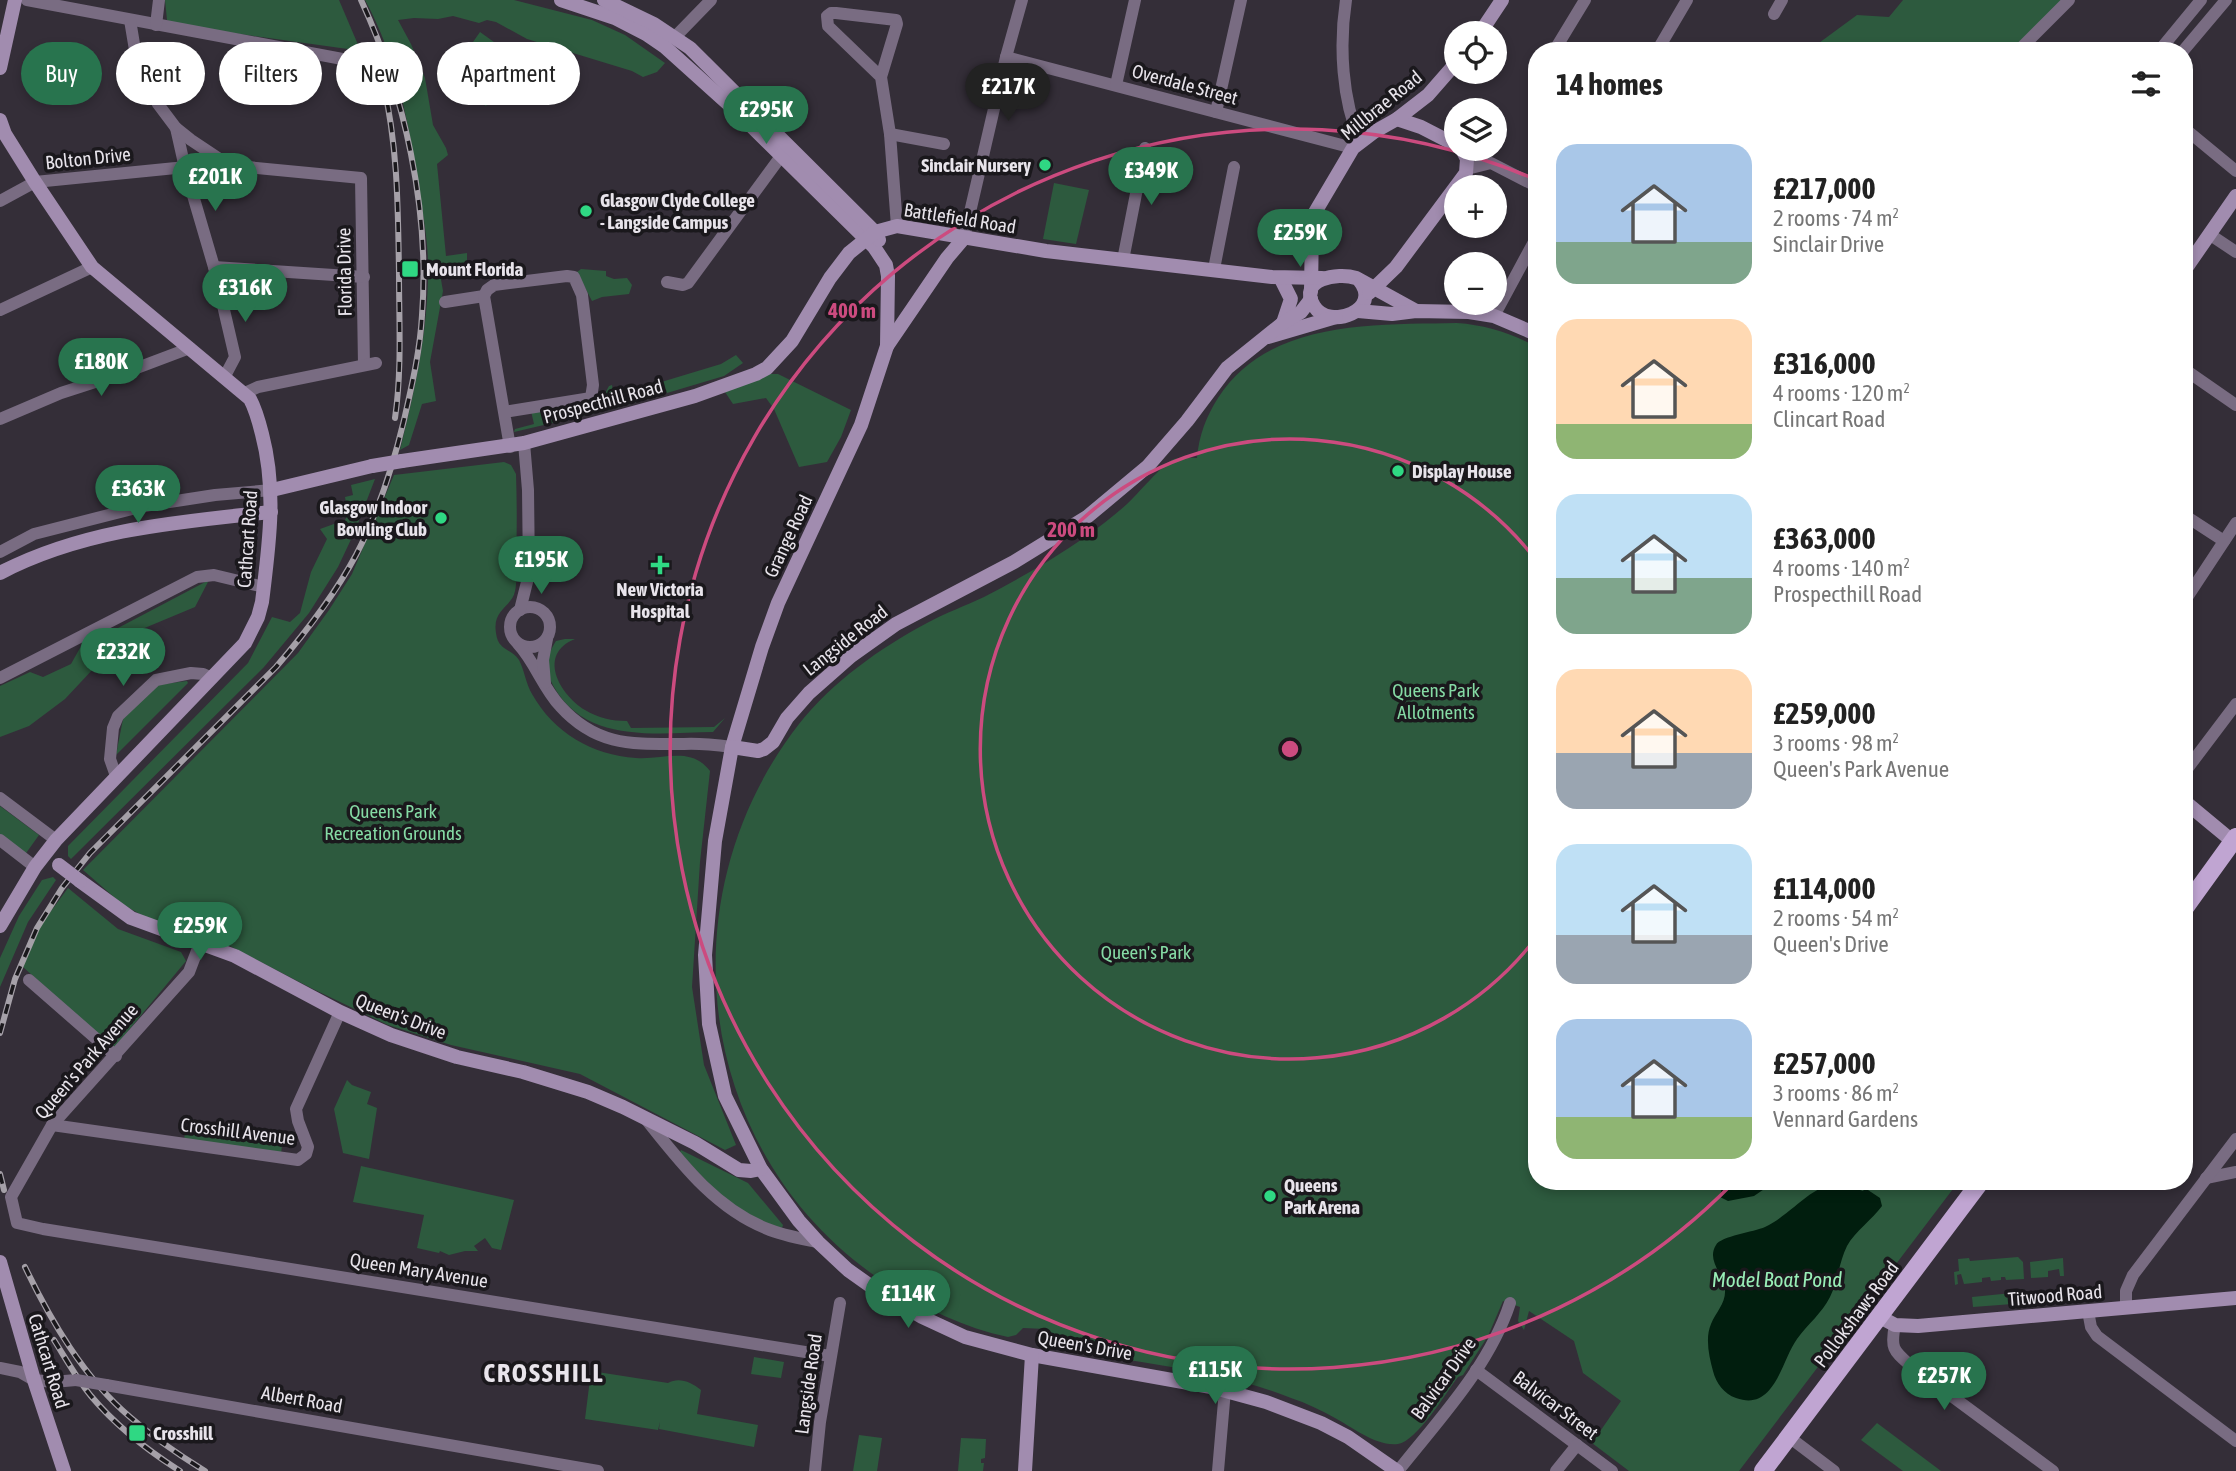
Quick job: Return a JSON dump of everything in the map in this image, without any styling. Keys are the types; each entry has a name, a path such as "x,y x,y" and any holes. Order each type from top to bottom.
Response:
{"main road":[{"path":"2193,896 2235,841"},
{"name":"Pollokshaws Road","path":"1763,1471 1888,1321 1975,1190"}],"street":[{"path":"1,58 15,0"},
{"path":"27,0 336,58"},
{"path":"156,25 159,0"},
{"path":"561,0 615,18 671,43"},
{"path":"604,0 671,43 699,75 785,150 870,235"},
{"path":"671,43 711,0"},
{"path":"964,238 1006,57 1023,0"},
{"path":"1116,85 1135,0"},
{"path":"1216,112 1241,0"},
{"path":"1346,0 1346,78 1357,144"},
{"path":"1488,21 1502,0"},
{"path":"1560,42 1585,0"},
{"path":"1662,42 1687,0"},
{"path":"1774,14 1782,0"},
{"path":"2027,42 2069,0"},
{"path":"2166,42 2201,0"},
{"path":"2191,42 2226,0"},
{"path":"881,77 828,26 827,16 831,13 895,20 897,24 881,77 890,134 898,226"},
{"path":"130,20 135,50 145,79 158,104 176,128 214,267 235,357 225,376"},
{"name":"Overdale Street","path":"1006,57 1216,112 1357,144"},
{"name":"Millbrae Road","path":"1313,289 1311,257 1314,214 1357,144 1397,119 1428,95 1444,77"},
{"path":"1421,127 1419,111 1428,95"},
{"path":"1397,119 1444,139"},
{"name":"Cathcart Road","path":"0,120 5,134 35,182 92,267 108,283 246,393 255,408 272,490 264,587 258,617 249,636 239,652 56,840 39,861 0,926"},
{"name":"Bolton Drive","path":"176,128 228,165"},
{"path":"890,134 944,144"},
{"path":"2193,135 2236,171"},
{"path":"1124,260 1145,148"},
{"path":"667,282 683,285 688,283 785,150"},
{"path":"1358,311 1370,292 1396,267 1467,169 1467,161"},
{"path":"1467,169 1491,163 1528,182"},
{"name":"Bolton Drive","path":"35,182 216,164 361,178"},
{"path":"1214,269 1234,167"},
{"name":"Florida Drive","path":"246,393 258,387 370,364 361,178"},
{"path":"0,201 35,182"},
{"path":"2193,254 2236,196"},
{"name":"Battlefield Road","path":"870,235 898,226 1046,251 1214,269 1277,279 1313,289"},
{"path":"2209,234 2236,252"},
{"name":"Grange Road","path":"870,235 886,265 887,346"},
{"name":"Prospecthill Road","path":"272,490 372,466 517,445 743,380 767,368 792,341 838,266 870,235"},
{"name":"Grange Road","path":"732,747 770,625 861,425 887,346 947,258 964,238"},
{"path":"1494,316 1528,253"},
{"path":"1283,323 1291,299 1277,279 1311,257"},
{"path":"0,310 92,267"},
{"path":"214,267 364,277"},
{"path":"1395,301 1393,288 1396,267"},
{"path":"1416,311 1370,292 1359,280 1345,275 1313,289 1314,307 1322,314 1340,316 1358,311 1392,314 1416,311 1469,312 1494,316 1528,331"},
{"path":"504,412 590,398 593,385 582,295 574,277 494,285 484,296 504,412 517,445 528,490 529,574 520,610"},
{"name":"Langside Road","path":"732,747 758,751 764,749 773,742 787,718 809,693 850,656 896,624 1014,562 1087,517 1148,466 1187,421 1227,368 1301,312 1313,289"},
{"path":"445,302 484,296"},
{"name":"Langside Road","path":"1267,337 1340,316"},
{"path":"0,419 61,393 190,348"},
{"path":"2193,375 2236,405"},
{"path":"0,552 34,534 144,506 215,495 272,490"},
{"path":"0,573 27,559 78,541 160,524 271,512"},
{"path":"2193,521 2224,541"},
{"path":"2193,588 2236,523"},
{"path":"529,574 539,609"},
{"path":"0,678 197,577 215,575 264,587"},
{"path":"545,683 543,660 550,624 539,609 526,607 515,614 510,626 513,639 556,701 588,730 610,741 732,747 714,854 705,955 709,1024 725,1096 761,1169 779,1196 818,1242"},
{"path":"518,643 538,646 548,637"},
{"path":"116,776 110,759 113,728 118,716 156,680 191,673 212,678"},
{"path":"2193,761 2236,704"},
{"path":"0,798 56,840"},
{"path":"2193,808 2235,841"},
{"path":"0,840 39,861"},
{"name":"Queen's Drive","path":"39,861 58,865 131,918 255,966 340,1012 391,1035 425,1048 587,1092 695,1143 739,1170 761,1169"},
{"name":"Queen's Park Avenue","path":"13,1209 11,1197 52,1125 189,972 200,943"},
{"path":"29,980 116,1056"},
{"name":"Crosshill Avenue","path":"52,1125 298,1160 306,1154 308,1147 296,1109 340,1012"},
{"path":"645,1118 688,1172 727,1207 767,1229 818,1242"},
{"path":"2126,1308 2126,1291 2133,1275 2236,1139"},
{"path":"2207,1178 2236,1172"},
{"name":"Queen Mary Avenue","path":"13,1209 17,1223 43,1229 830,1356"},
{"name":"Queen's Drive","path":"818,1242 870,1286 922,1317 965,1337 1032,1355 1225,1390 1266,1402 1349,1437 1398,1471"},
{"name":"Cathcart Road","path":"0,1262 64,1471"},
{"name":"Titwood Road","path":"1888,1321 1918,1326 2236,1298"},
{"name":"Langside Road","path":"815,1471 830,1356 841,1303"},
{"name":"Balvicar Drive","path":"1398,1471 1476,1370 1502,1328 1510,1303"},
{"path":"2088,1311 2093,1332 2105,1343 2236,1441"},
{"path":"1888,1321 1896,1353 2053,1471"},
{"path":"1025,1471 1032,1355"},
{"name":"Albert Road","path":"0,1367 20,1372 34,1380 76,1380 598,1471"},
{"name":"Balvicar Street","path":"1476,1370 1611,1471"},
{"path":"1218,1471 1225,1390"},
{"path":"1789,1437 1834,1471"},
{"path":"1556,1471 1577,1445"}],"green space":[{"path":"165,0 339,0 357,42 336,42 336,47 322,45 322,42 297,42 175,25 167,20"},
{"path":"365,0 514,0 592,20 625,35 665,63 657,72 643,77 580,55 580,42 537,42 496,22 487,20 479,23 453,16 398,20 410,42 385,42"},
{"path":"1903,0 2062,0 2021,42 1820,42 1857,15 1889,17"},
{"path":"480,32 494,42 473,42"},
{"path":"423,73 433,125 448,155 437,164 446,256 467,253 467,262 443,267 443,273 440,274 443,291 430,362 436,401 422,404 409,445 400,450 424,335 428,288 424,218 403,105 423,105"},
{"path":"1054,183 1089,190 1076,244 1043,239"},
{"path":"581,269 606,271 606,276 614,279 627,278 632,285 629,294 592,301 577,272"},
{"name":"Queen's Park","path":"1457,323 1498,330 1528,343 1528,1190 1952,1190 1739,1471 1629,1471 1592,1443 1621,1401 1583,1373 1574,1341 1529,1311 1524,1330 1518,1321 1520,1307 1503,1301 1488,1336 1463,1375 1458,1377 1414,1435 1398,1444 1373,1439 1308,1404 1235,1380 1060,1349 1049,1340 1046,1329 1023,1328 1016,1335 1008,1337 976,1328 916,1302 887,1284 823,1232 774,1170 739,1099 720,1024 716,947 728,869 755,794 799,724 826,694 875,655 934,619 984,597 1042,565 1080,540 1127,504 1168,462 1177,458 1197,458 1204,426 1218,398 1240,372 1265,353 1294,340 1326,332 1392,324"},
{"path":"736,355 743,363 724,376 667,393 658,383 721,364"},
{"path":"768,374 778,374 851,410 841,437 827,462 799,467 774,409 766,398 733,404 725,392"},
{"path":"612,385 613,391 626,389 634,394 640,393 640,401 514,432 515,429 534,424 531,411 602,399"},
{"name":"Queens Park Recreation Grounds","path":"504,462 511,465 516,474 516,581 513,596 499,613 496,633 499,643 519,660 530,690 541,708 563,731 590,747 636,758 686,756 703,763 710,771 700,862 692,987 704,1065 736,1145 725,1150 580,1074 451,1045 388,1025 226,944 145,917 122,904 83,870 298,653 352,574 394,475"},
{"path":"375,479 338,567 309,613 264,667 71,859 68,856 68,846 248,663 272,617 290,622 300,613 311,572 327,539 320,529 345,520 348,514 345,497 353,495 351,485"},
{"path":"209,580 195,607 123,637 65,699 29,726 0,737 0,686 30,672 43,677 71,664 80,648"},
{"path":"575,639 563,646 557,654 556,674 567,694 590,713 627,721 631,728 714,727 725,718 713,732 647,733 604,727 584,718 568,705 554,687 549,674 547,664 550,653 556,641"},
{"path":"188,683 116,755 123,719 156,685"},
{"path":"0,806 39,835 24,856 0,837"},
{"path":"53,877 56,880 28,922 0,987 0,958 19,916 42,880"},
{"path":"68,888 118,929 181,952 186,961 114,1048 23,967 40,926"},
{"path":"347,1080 352,1085 371,1092 367,1104 377,1108 369,1159 343,1153 334,1109"},
{"path":"185,1131 282,1145 281,1155 184,1142"},
{"path":"681,1150 748,1183 783,1225 782,1228 752,1216 725,1198"},
{"path":"361,1166 514,1200 501,1250 492,1248 485,1238 474,1246 478,1251 449,1255 417,1248 424,1215 353,1202"},
{"path":"2018,1257 2023,1262 2024,1279 2006,1280 2001,1277 2001,1280 1991,1281 1990,1277 1982,1278 1982,1282 1964,1284 1961,1274 1957,1275 1958,1284 1955,1285 1954,1272 1959,1271 1958,1259 1969,1258 1970,1261"},
{"path":"2063,1258 2064,1276 2060,1276 2059,1269 2048,1271 2048,1277 2031,1278 2030,1262"},
{"path":"2024,1292 2026,1303 1973,1307 1972,1297"},
{"path":"754,1357 784,1362 781,1378 751,1374"},
{"path":"591,1371 668,1383 681,1380 689,1383 701,1390 697,1414 758,1425 754,1447 659,1429 660,1422 658,1430 585,1419"},
{"path":"1877,1423 1941,1471 1903,1471 1861,1440"},
{"path":"859,1435 882,1438 877,1471 853,1471"},
{"path":"961,1438 986,1439 985,1458 981,1459 981,1463 984,1463 983,1471 958,1471"}],"water":[{"path":"1721,1190 1763,1190 1754,1196 1728,1201 1720,1197"},
{"name":"Model Boat Pond","path":"1868,1190 1880,1198 1882,1206 1847,1246 1830,1297 1791,1348 1775,1382 1760,1398 1736,1398 1724,1391 1716,1380 1708,1347 1709,1329 1725,1295 1713,1251 1719,1242 1776,1221 1813,1192"}],"railway":[{"path":"0,1033 15,979 37,928 62,888 90,853 276,667 298,641 347,570 364,539 384,489 404,420 418,355 422,315 422,235 418,195 402,114 377,37 361,0"},
{"path":"388,105 397,202 400,346 395,418"},
{"path":"0,1174 4,1190"},
{"path":"25,1267 70,1348 98,1385 113,1402 166,1446 205,1471"},
{"path":"54,1340 81,1383 101,1407 132,1437 180,1471"}],"place":[{"name":"Sinclair Nursery","path":"1045,165"},
{"name":"Glasgow Clyde College - Langside Campus","path":"586,211"},
{"name":"Mount Florida","path":"410,269"},
{"name":"Display House","path":"1398,471"},
{"name":"Glasgow Indoor Bowling Club","path":"441,518"},
{"name":"New Victoria Hospital","path":"660,565"},
{"name":"Queens Park Arena","path":"1270,1196"},
{"name":"Crosshill","path":"137,1433"}],"district":[{"name":"CROSSHILL","path":"544,1373"}],"park label":[{"name":"Queens Park Allotments","path":"1436,701"}]}
